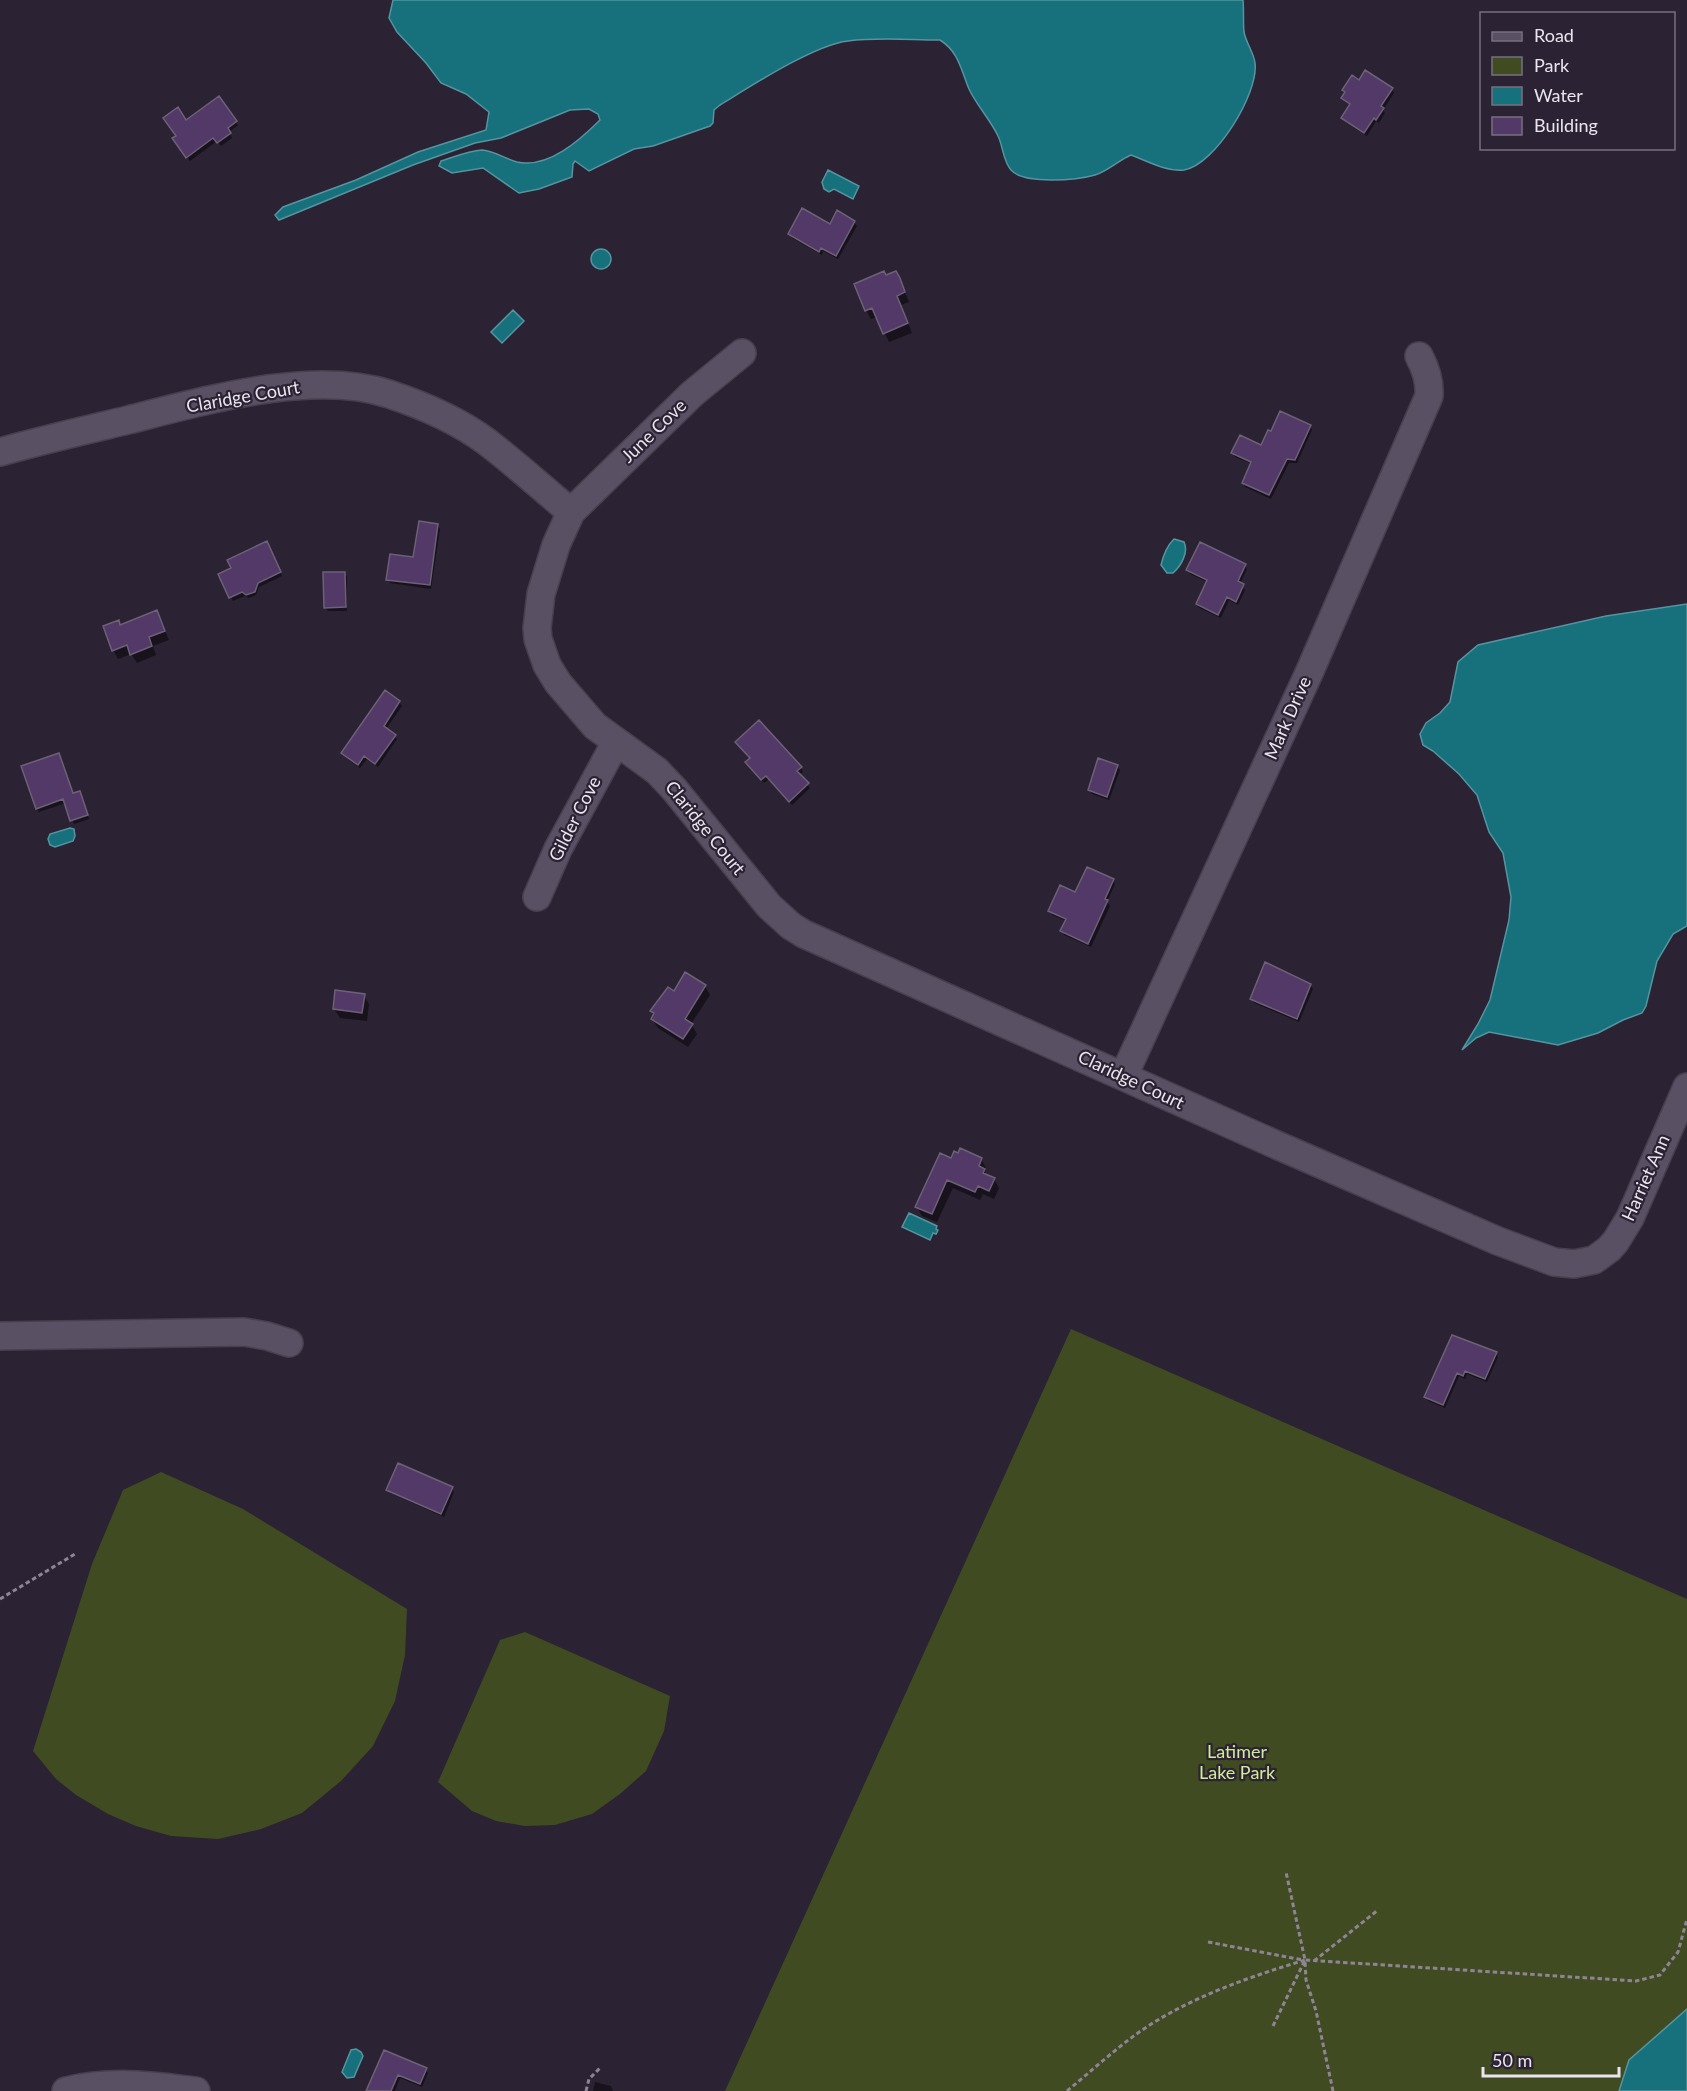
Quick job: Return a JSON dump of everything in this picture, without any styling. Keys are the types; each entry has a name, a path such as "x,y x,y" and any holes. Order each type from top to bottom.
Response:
{"street":[{"name":"June Cove","path":"571,512 687,398 742,353"},
{"name":"Mark Drive","path":"1124,1075 1314,663 1429,396 1430,388 1419,356"},
{"name":"Claridge Court","path":"0,452 249,393 302,386 342,386 388,394 459,425 485,441 571,512 556,545 541,594 537,628 538,639 547,665 568,697 595,726 657,771 769,906 791,926 852,957 1498,1241 1554,1262 1574,1264 1594,1260"},
{"name":"Gilder Cove","path":"537,897 558,849 616,742"},
{"name":"Harriet Ann","path":"1594,1260 1616,1241 1630,1218 1687,1088"},
{"path":"0,1336 244,1332 289,1343"},
{"path":"66,2091 111,2084 147,2085 196,2091"}],"path":[{"path":"0,1599 75,1554"},
{"path":"1286,1872 1305,1960 1306,1980 1317,2011 1333,2091"},
{"path":"1314,1961 1378,1910"},
{"path":"1208,1942 1314,1961 1636,1981 1660,1975 1678,1952 1687,1919"},
{"path":"1273,2026 1305,1960"},
{"path":"1067,2091 1135,2035 1172,2012 1256,1975 1305,1960"},
{"path":"586,2091 588,2079 600,2067"}],"green space":[{"name":"Latimer Lake Park","path":"1071,1329 1687,1599 1687,2091 725,2091"},
{"path":"161,1472 243,1509 407,1609 405,1655 395,1701 373,1746 341,1781 302,1813 261,1829 218,1839 171,1836 136,1826 108,1814 76,1795 56,1779 33,1751 92,1564 123,1490"},
{"path":"525,1632 670,1696 664,1731 646,1771 592,1814 555,1825 525,1826 496,1821 472,1811 438,1782 500,1640"}],"water":[{"path":"393,0 1243,0 1244,32 1255,63 1254,76 1250,92 1233,126 1209,155 1196,165 1177,170 1157,166 1131,155 1095,175 1064,180 1027,178 1018,175 1008,166 998,136 972,95 959,62 940,40 848,41 818,50 765,77 714,110 713,123 710,126 653,146 634,149 589,171 575,161 572,177 539,189 519,193 483,168 452,173 439,166 441,161 482,150 517,162 540,161 563,151 583,136 600,120 598,114 589,109 570,110 501,138 475,143 413,165 279,220 275,215 283,207 356,180 418,152 486,130 489,112 466,94 441,83 397,32 389,18"},
{"path":"828,170 859,186 853,199 834,189 829,192 824,189 822,182"},
{"path":"601,249 608,252 611,259 608,266 601,269 594,266 591,259 594,252"},
{"path":"513,310 524,321 502,343 491,332"},
{"path":"1174,539 1184,542 1186,550 1176,570 1173,573 1167,573 1161,565"},
{"path":"1687,604 1687,926 1673,934 1657,961 1646,1006 1642,1013 1598,1033 1558,1045 1489,1032 1476,1038 1462,1050 1490,1000 1509,920 1511,897 1503,853 1489,832 1477,795 1459,774 1423,745 1420,734 1426,723 1450,702 1458,662 1478,645 1606,616"},
{"path":"74,829 73,841 55,847 50,845 48,839 50,834"},
{"path":"909,1213 937,1226 936,1234 933,1233 930,1240 902,1227"},
{"path":"1687,2009 1687,2091 1619,2091 1629,2060"},
{"path":"356,2049 363,2056 354,2077 347,2078 342,2072 351,2050"}],"building":[{"path":"1365,70 1393,88 1381,106 1384,108 1364,133 1341,118 1350,104 1341,98 1345,92 1342,90 1352,75 1359,80"},
{"path":"219,96 237,121 228,128 231,133 217,143 213,138 186,158 172,138 176,136 163,118 178,107 186,120"},
{"path":"802,208 830,224 837,210 855,221 836,256 821,248 819,252 788,234"},
{"path":"884,271 886,275 896,271 900,278 905,292 897,296 908,323 883,334 872,308 865,311 854,284"},
{"path":"1280,411 1311,425 1295,460 1287,459 1269,495 1242,483 1251,462 1231,453 1240,435 1261,445 1268,430 1271,431"},
{"path":"419,521 438,524 430,585 386,580 390,554 413,557"},
{"path":"267,541 281,572 258,583 255,592 246,595 242,592 229,598 218,574 231,568 227,560"},
{"path":"1200,542 1246,564 1238,581 1244,584 1236,602 1227,597 1218,615 1196,604 1207,580 1186,570"},
{"path":"323,572 345,572 346,607 324,608"},
{"path":"157,610 165,631 149,637 152,646 130,655 127,645 112,651 103,626 119,620 120,625"},
{"path":"385,690 400,701 384,726 396,735 375,764 364,756 358,765 341,753"},
{"path":"759,720 802,767 797,771 809,783 789,802 766,776 761,780 745,762 750,758 735,742"},
{"path":"59,753 73,793 80,791 88,815 70,821 63,799 36,809 21,766"},
{"path":"1098,758 1118,765 1107,797 1088,790"},
{"path":"1087,867 1114,879 1105,899 1108,900 1088,944 1060,931 1066,919 1048,911 1060,885 1075,892"},
{"path":"1265,962 1311,984 1297,1019 1250,999"},
{"path":"685,972 706,985 685,1019 693,1024 683,1039 651,1019 654,1013 650,1011 668,987 674,991"},
{"path":"335,990 365,994 362,1013 333,1009"},
{"path":"960,1148 982,1158 979,1166 985,1169 983,1173 995,1178 989,1191 978,1186 975,1192 947,1180 932,1214 915,1207 940,1153 951,1158 954,1151 958,1153"},
{"path":"1452,1335 1497,1352 1485,1379 1465,1371 1463,1376 1457,1373 1443,1405 1424,1397"},
{"path":"398,1463 453,1487 441,1514 386,1490"},
{"path":"384,2050 427,2068 420,2084 398,2075 391,2091 366,2091"}]}
